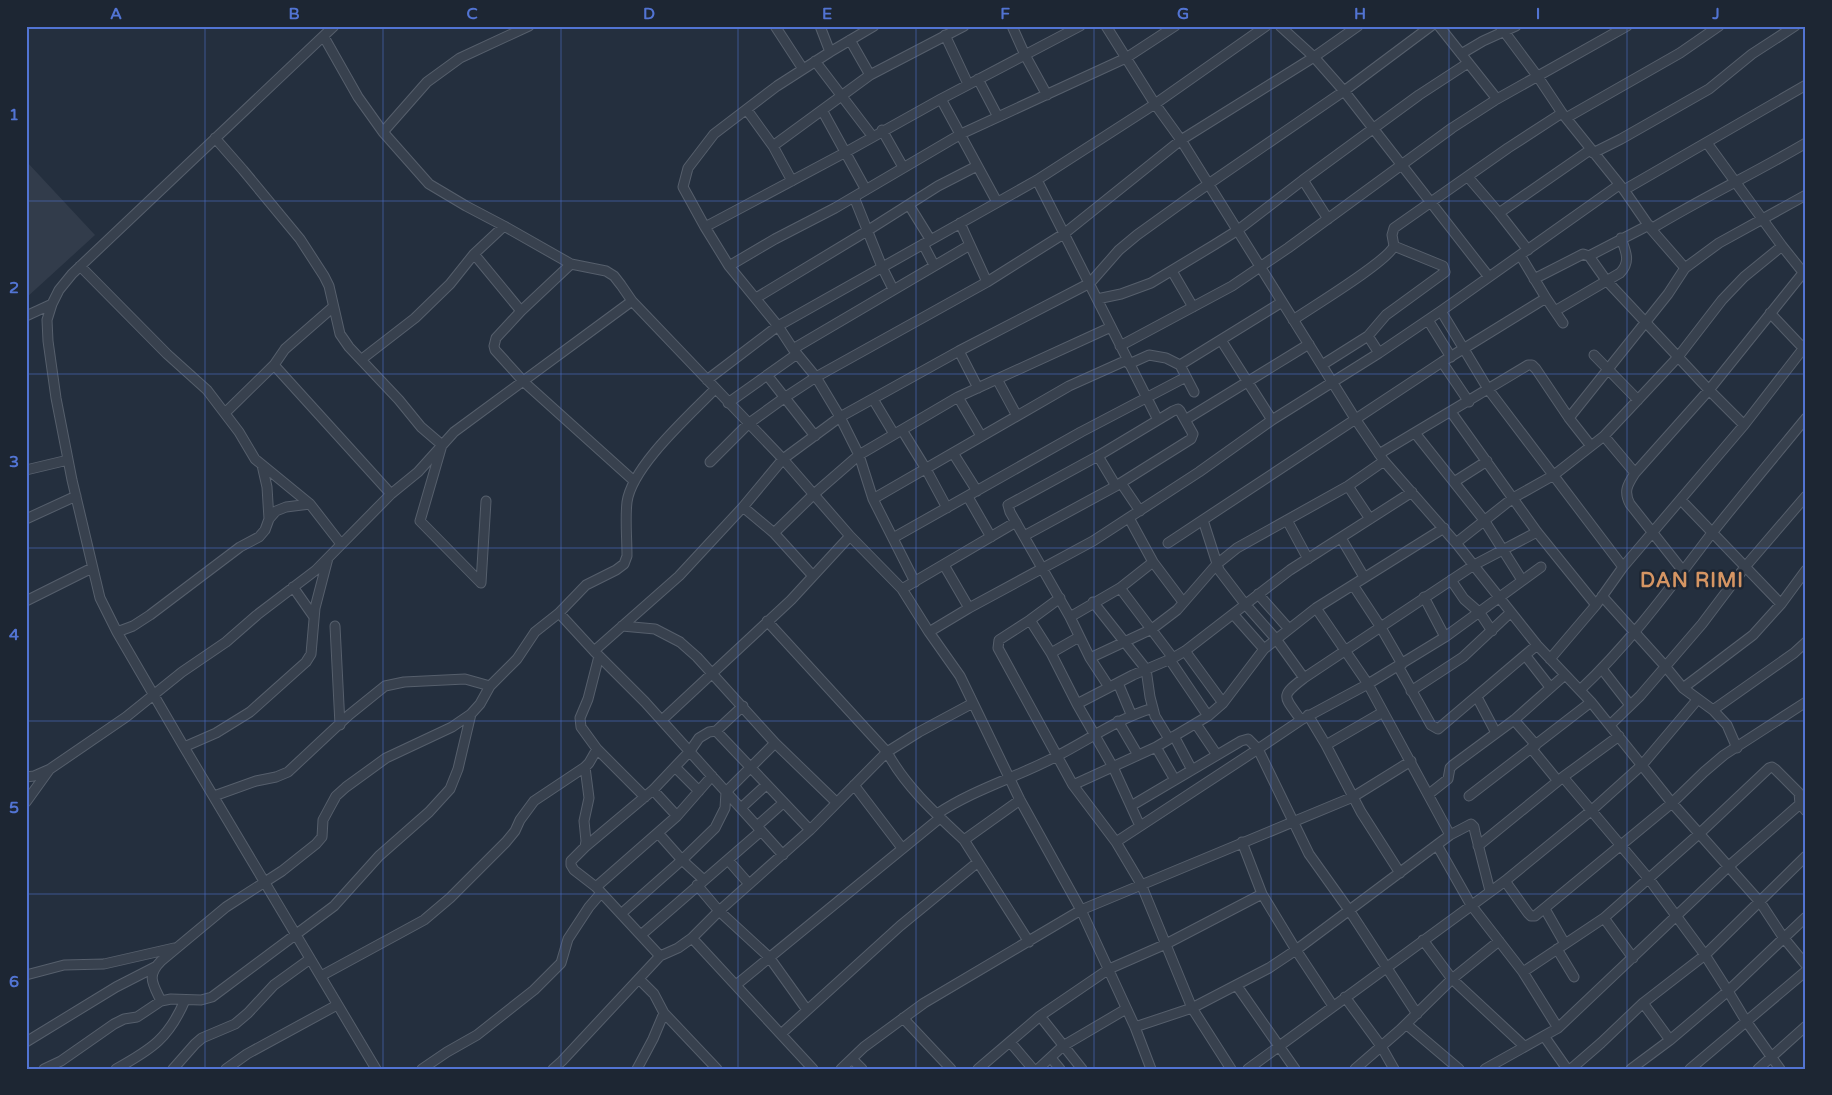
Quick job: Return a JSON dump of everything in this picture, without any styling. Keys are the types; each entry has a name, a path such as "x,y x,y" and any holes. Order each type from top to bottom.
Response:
{"street":[{"path":"334,26 80,266 60,290 52,304 48,320 48,341 56,398 68,460 100,598 117,632 184,747 376,1069"},
{"path":"382,132 427,82 460,58 529,26"},
{"path":"775,26 803,69"},
{"path":"820,26 830,52"},
{"path":"874,26 777,86 714,134 688,168 683,187 705,228 729,266 778,326 795,352 816,377 840,417 859,455 873,499 915,582"},
{"path":"773,146 870,75 964,26"},
{"path":"1012,26 1025,55 1047,95"},
{"path":"705,228 941,98 1080,26"},
{"path":"1106,26 1155,104 1181,140 1356,420 1382,458 1474,564 1536,645 1591,702 1672,802 1760,902 1783,937 1806,965"},
{"path":"729,266 854,197 961,134 1126,58 1175,26"},
{"path":"707,380 778,326 1038,180 1155,104 1266,26"},
{"path":"1280,26 1314,57 1344,91 1489,277"},
{"path":"710,462 748,424 784,398 816,377 987,282 1065,233 1181,140 1314,57 1358,26"},
{"path":"645,797 597,749 581,727 580,722 596,653 622,626 679,576 743,507 783,459 840,417 959,351 1090,283 1119,250 1159,219 1344,91 1431,26"},
{"path":"1439,26 1497,99"},
{"path":"1461,54 1503,29 1516,26"},
{"path":"1120,346 1193,307 1261,267 1452,128 1497,99 1627,26"},
{"path":"1293,320 1390,253 1394,246 1392,235 1394,228 1508,148 1564,115 1680,53 1719,26"},
{"path":"1499,213 1591,151 1621,139 1709,89 1752,54 1795,26"},
{"path":"1503,29 1591,151 1650,227 1685,268"},
{"path":"945,35 968,84"},
{"path":"324,37 358,97 382,132 429,184 571,264 606,271 614,276 632,301 783,459 850,536 902,589 960,676 1020,800 1081,910 1135,1027 1151,1068"},
{"path":"850,40 870,75"},
{"path":"815,61 873,137"},
{"path":"1097,299 1120,294 1151,283 1238,230 1373,128 1468,63"},
{"path":"978,79 998,117"},
{"path":"929,632 969,608 1093,541 1140,511 1272,420 1442,311 1524,252 1621,188 1707,143 1806,85"},
{"path":"941,98 997,202"},
{"path":"747,110 773,146 792,181"},
{"path":"822,110 866,190"},
{"path":"882,130 903,167"},
{"path":"215,138 244,170 300,239 324,276 340,334 349,347 399,400 421,427 442,445"},
{"path":"1683,571 1630,504 1626,497 1627,486 1804,274 1707,143"},
{"path":"1589,256 1621,238 1650,227 1806,143"},
{"path":"756,298 947,180 977,166"},
{"path":"1468,177 1499,213 1524,252 1534,279 1563,323"},
{"path":"1038,180 1158,420"},
{"path":"1303,180 1328,219"},
{"path":"1569,418 1644,321 1668,294 1685,268 1719,243 1806,195"},
{"path":"854,197 882,267 893,289"},
{"path":"909,205 934,265"},
{"path":"960,223 987,282"},
{"path":"362,359 415,318 450,284 474,254 504,226"},
{"path":"1554,311 1625,268 1628,261 1621,238"},
{"path":"728,403 795,352 893,289 970,245"},
{"path":"1322,365 1368,336 1386,315 1445,272 1443,266 1394,246"},
{"path":"1456,543 1513,498 1554,475 1604,436 1678,357 1722,300 1744,277 1782,246"},
{"path":"474,254 521,311"},
{"path":"1534,279 1583,254 1589,256 1606,280 1744,425"},
{"path":"571,264 521,311 496,338 495,350 524,382 634,481"},
{"path":"80,266 167,354 207,390 239,432 255,459 310,504 341,544"},
{"path":"1172,270 1193,307"},
{"path":"1168,543 1442,362 1546,298"},
{"path":"26,777 50,770 154,695 182,672 226,642 316,570 391,494 418,472 454,432 632,301"},
{"path":"1180,365 1282,302"},
{"path":"26,316 52,304"},
{"path":"225,413 274,364 285,349 332,308"},
{"path":"1442,311 1488,389 1623,567"},
{"path":"1550,659 1596,605 1623,567 1744,425 1805,348 1770,313"},
{"path":"1428,320 1451,357"},
{"path":"774,533 813,494 859,455 958,398 1111,327"},
{"path":"1368,336 1379,353"},
{"path":"1221,340 1272,420"},
{"path":"1185,420 1309,344"},
{"path":"959,351 978,388"},
{"path":"873,499 1068,386 1149,355 1166,358 1180,365 1194,392"},
{"path":"1594,355 1638,400"},
{"path":"1442,362 1468,402"},
{"path":"274,364 391,494"},
{"path":"1090,658 1152,629 1177,610 1217,564 1237,548 1348,486 1415,433 1522,368 1532,366 1591,446"},
{"path":"767,375 815,436"},
{"path":"893,538 1080,432 1186,377"},
{"path":"996,379 1017,416"},
{"path":"26,1042 116,987 156,966 226,907 282,871 316,844 322,837 323,820 336,796 346,787 386,758 452,727 471,714 480,704 490,686 517,659 535,632 559,613 586,585 624,564 626,556 627,501 634,481 658,449 715,389"},
{"path":"958,398 982,436"},
{"path":"874,399 926,469 947,508"},
{"path":"1024,536 1119,484 1191,439 1193,434 1178,409 1098,456 1010,503 1008,508 1024,536 1044,569 1070,616 1090,658 1109,687"},
{"path":"1451,412 1537,532 1596,605"},
{"path":"1580,690 1636,632 1713,532 1806,418"},
{"path":"1415,433 1484,520 1522,580"},
{"path":"1604,436 1636,473"},
{"path":"442,445 420,521 482,583 486,501"},
{"path":"953,453 977,491"},
{"path":"1098,456 1140,511"},
{"path":"26,470 68,460"},
{"path":"1454,482 1487,461"},
{"path":"262,465 267,487 269,519"},
{"path":"1348,486 1370,519"},
{"path":"1077,704 1185,651 1290,570 1412,492"},
{"path":"26,519 76,496"},
{"path":"1610,725 1702,624 1745,567 1806,496"},
{"path":"968,497 991,537"},
{"path":"1681,500 1781,604"},
{"path":"117,632 133,626 150,616 240,547 259,537 276,511 286,507 310,504"},
{"path":"743,507 774,533 813,576"},
{"path":"1129,518 1153,562 1184,602"},
{"path":"1203,520 1219,570 1245,604 1276,639 1304,678"},
{"path":"1287,520 1308,559"},
{"path":"902,589 1016,522"},
{"path":"1073,785 1156,747 1208,716 1223,703 1264,649 1276,639 1316,608 1444,528"},
{"path":"1400,873 1353,797 1326,745 1288,701 1286,696 1288,690 1344,650 1474,564 1537,532"},
{"path":"662,720 813,576 850,536"},
{"path":"1341,538 1364,577"},
{"path":"184,747 216,734 250,712 306,662 311,654 314,617 329,558"},
{"path":"1070,616 1120,588 1153,562"},
{"path":"944,564 969,608"},
{"path":"1116,842 1304,718 1368,684 1445,637 1541,567"},
{"path":"26,601 92,568"},
{"path":"1683,688 1753,635 1781,604 1806,570"},
{"path":"1451,580 1464,599 1480,613 1492,631"},
{"path":"1352,585 1380,626 1411,691 1431,725 1438,729 1536,645"},
{"path":"293,587 314,617"},
{"path":"1120,588 1152,629 1208,716"},
{"path":"1258,594 1289,629"},
{"path":"1602,596 1636,632 1683,688 1713,710 1732,733 1737,748"},
{"path":"1424,597 1445,637"},
{"path":"1060,598 999,640 998,648 1073,785 1116,842 1141,884 1192,1008 1231,1069"},
{"path":"1093,602 1146,669 1155,716 1192,770"},
{"path":"1316,608 1368,684 1450,835"},
{"path":"559,613 662,720 783,855"},
{"path":"1411,691 1463,657 1510,613"},
{"path":"1233,614 1264,649"},
{"path":"1030,620 1051,653 1077,704 1113,767 1140,826"},
{"path":"767,621 887,752 894,765 938,816 964,840 1028,942"},
{"path":"335,626 340,724"},
{"path":"622,626 655,629 669,635 697,657 775,743 836,802"},
{"path":"1051,653 1079,637"},
{"path":"1713,710 1794,653 1806,642"},
{"path":"1185,651 1223,703"},
{"path":"1525,655 1550,687"},
{"path":"1602,669 1630,705"},
{"path":"1429,794 1448,779 1450,768 1453,765 1514,720 1565,675"},
{"path":"214,796 288,772 384,686 465,679 490,686"},
{"path":"1118,683 1131,714"},
{"path":"1477,697 1496,733"},
{"path":"1248,1069 1504,881 1592,810 1642,766 1697,700"},
{"path":"1469,796 1591,702"},
{"path":"1504,881 1531,916 1535,916 1621,846 1724,755 1806,702"},
{"path":"553,1069 660,956 678,948 692,938 719,911 810,830 887,752 919,732 973,703"},
{"path":"660,956 599,890 574,870 571,865 573,857 653,790 704,735 716,731 743,706"},
{"path":"736,985 938,816 961,800 1057,756 1131,714 1153,708"},
{"path":"1326,745 1384,712"},
{"path":"44,1069 61,1061 114,1024 124,1019 137,1017 161,1001 172,999 201,1000 212,997 334,906 379,856 429,812 450,789 458,769 471,714"},
{"path":"1514,720 1533,747 1592,810 1649,879 1728,990 1746,1021 1780,1069"},
{"path":"1118,721 1138,755"},
{"path":"1196,724 1217,755"},
{"path":"716,731 810,830"},
{"path":"1478,846 1561,779 1619,736"},
{"path":"1131,806 1246,739 1252,741 1317,868 1350,910 1417,1014"},
{"path":"622,913 715,828 725,808 726,792 775,743"},
{"path":"1156,747 1176,780"},
{"path":"321,976 424,920 450,898 506,842 534,801 585,767 597,749"},
{"path":"841,1069 864,1047 924,1003 1081,910 1353,797 1411,761"},
{"path":"585,767 589,798 584,821 585,846"},
{"path":"675,767 699,792"},
{"path":"1485,1069 1558,1028 1729,866 1803,807 1799,793 1776,770 1772,767 1769,768 1700,833 1604,918 1523,972"},
{"path":"26,802 50,770"},
{"path":"422,1069 477,1034 534,990 560,963 568,939 599,890 676,816 712,776"},
{"path":"1799,793 1806,784"},
{"path":"741,808 766,785"},
{"path":"854,785 902,848"},
{"path":"653,790 676,816"},
{"path":"964,840 1020,800"},
{"path":"642,936 728,860 784,802"},
{"path":"1135,1027 1192,1008 1269,968 1296,950 1437,844 1450,835 1472,825 1490,891"},
{"path":"658,833 700,883 719,911 769,958 807,1010"},
{"path":"1242,842 1262,894 1333,1006"},
{"path":"1437,844 1470,905 1523,972 1558,1028"},
{"path":"1544,1036 1566,1068 1643,1003 1704,956 1806,856"},
{"path":"728,860 749,884"},
{"path":"781,1034 900,926 978,862"},
{"path":"978,1069 1040,1016 1109,969 1166,944 1262,894"},
{"path":"1544,909 1565,944"},
{"path":"1631,1069 1670,1040 1728,990 1806,917"},
{"path":"1604,918 1633,958"},
{"path":"692,938 813,1069"},
{"path":"1423,940 1452,979 1524,1046"},
{"path":"1355,1069 1417,1014 1452,979 1498,941"},
{"path":"26,975 64,966 104,964 177,948"},
{"path":"1557,949 1574,977"},
{"path":"173,1069 202,1038 235,1024 248,1014 274,985 310,959"},
{"path":"156,966 153,971 152,981 161,1001"},
{"path":"1690,1069 1806,971"},
{"path":"639,979 654,994 664,1013 717,1069"},
{"path":"1237,986 1295,1069"},
{"path":"1345,997 1381,1046 1394,1069"},
{"path":"116,1069 160,1040 170,1030 185,1000"},
{"path":"1643,1003 1670,1040"},
{"path":"226,1069 255,1050 337,1004"},
{"path":"1038,1069 1063,1046 1126,1009"},
{"path":"637,1069 664,1013"},
{"path":"1040,1016 1082,1069"},
{"path":"903,1018 951,1069"},
{"path":"1406,1024 1459,1069"},
{"path":"1758,1069 1806,1026"},
{"path":"1010,1042 1033,1069"},
{"path":"1051,1058 1060,1069"},
{"path":"852,1059 862,1069"}],"shaded area":[{"path":"26,161 95,235 26,298"}],"district":[{"name":"DAN RIMI","path":"1692,581"}]}
